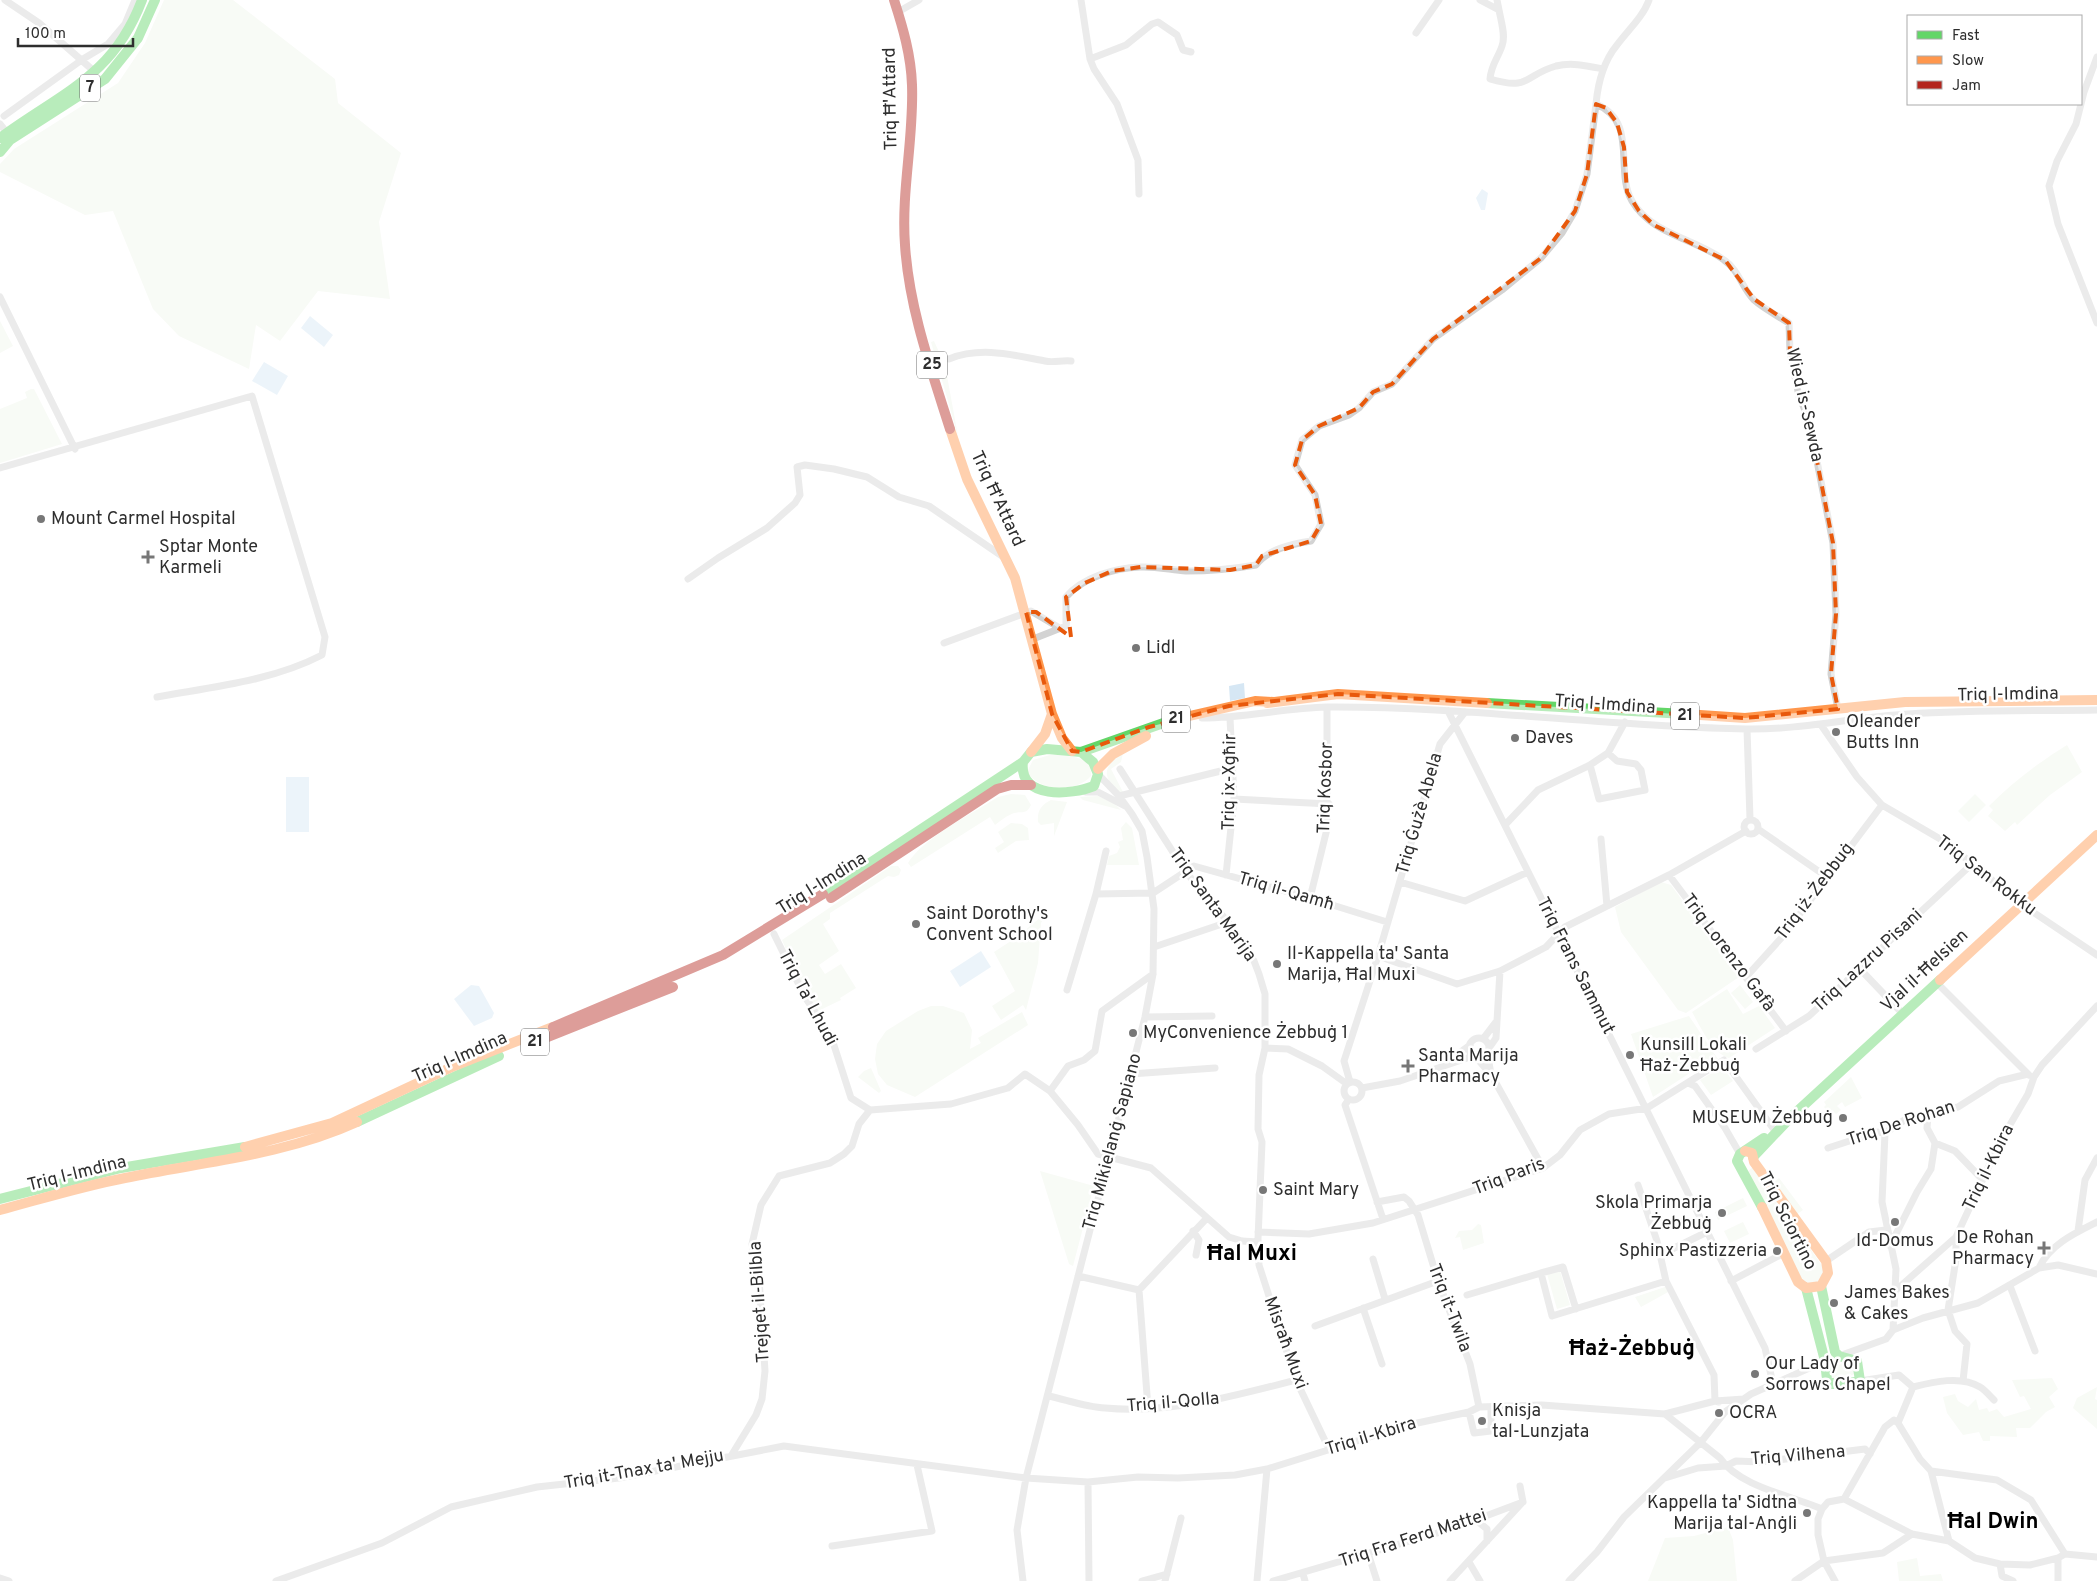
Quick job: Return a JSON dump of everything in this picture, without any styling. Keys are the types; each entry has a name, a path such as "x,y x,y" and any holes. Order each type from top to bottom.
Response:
{"main road":[{"name":"7","path":"4,136 95,72 118,48 134,20 142,0"},
{"name":"7","path":"0,152 10,140 104,79 138,38 155,0"},
{"name":"Triq Ħ'Attard","path":"894,0 906,38 910,64 912,122 904,213 909,279 961,464 1007,559 1026,612 1052,714 1062,738 1077,751"},
{"name":"Triq l-Imdina","path":"0,1210 123,1178 265,1152 335,1132 497,1057 635,1003 724,963 774,934 997,789 1011,786 1031,786 1039,789 1069,793 1094,786 1098,772 1113,754 1144,737 1202,718 1274,702 1338,694 1745,718 1935,700 2097,702"},
{"name":"Triq l-Imdina","path":"0,1200 120,1168 262,1144 332,1123 454,1066 638,992 722,955 792,914 1023,762 1030,752 1048,749 1077,751 1196,714 1256,701 1274,702"},
{"path":"1030,752 1044,734 1052,714"},
{"path":"1077,751 1093,762 1098,772"},
{"path":"1023,762 1020,769 1022,776 1031,786"},
{"name":"Vjal il-Ħelsien","path":"1748,1156 2097,835"},
{"name":"Triq Sciortino","path":"1826,1376 1825,1361 1806,1288 1798,1282 1737,1161 1748,1156 1826,1261 1828,1273 1820,1286 1835,1352 1839,1356"},
{"name":"Triq Sciortino","path":"1806,1288 1820,1286"},
{"path":"1826,1376 1828,1382 1833,1384 1860,1381 1857,1361 1839,1356"}],"street":[{"path":"5,0 39,22 83,59 95,72"},
{"path":"4,116 83,59 108,44 125,24 135,0"},
{"path":"898,12 919,0"},
{"path":"1081,0 1090,59 1094,69 1117,104 1138,160 1139,194"},
{"path":"1416,34 1440,0"},
{"path":"1480,0 1499,10"},
{"path":"1497,0 1502,45 1492,64 1490,79 1509,85 1526,82 1556,66 1575,64 1603,69"},
{"path":"1033,639 1058,627 1066,626 1066,597 1071,591 1112,571 1141,567 1185,571 1230,570 1256,565 1262,556 1295,544 1311,541 1321,524 1315,495 1295,465 1302,440 1319,426 1359,408 1374,392 1392,384 1433,339 1502,290 1541,258 1552,245 1570,222 1587,174 1599,78 1616,46 1646,9 1649,0"},
{"path":"1090,59 1126,45 1152,24 1158,22 1177,35 1183,50 1191,52"},
{"path":"2082,100 2097,57"},
{"name":"Wied is-Sewda","path":"1596,104 1606,108 1617,122 1624,147 1627,192 1639,211 1654,225 1725,260 1737,273 1754,299 1789,323 1790,352 1799,396 1809,420 1833,543 1836,623 1831,674 1838,709"},
{"path":"2081,105 2076,124 2057,161 2049,186 2058,224 2097,323"},
{"path":"0,124 4,136"},
{"path":"0,297 74,448"},
{"path":"949,359 970,353 990,352 1020,355 1046,362 1071,361"},
{"path":"0,468 252,396 325,637 322,656 307,663 245,680 157,697"},
{"path":"688,579 779,519 795,503 800,494 797,467 805,466 834,469 867,477 900,497 929,506 1007,559"},
{"path":"944,643 1026,612 1036,612 1058,627"},
{"name":"Triq l-Imdina","path":"1202,718 1230,718 1283,710 1327,707 1448,711 1748,729 1821,725 1906,714 2097,702"},
{"name":"Triq Kosbor","path":"1310,898 1327,829 1329,804 1327,707"},
{"name":"Triq Frans Sammut","path":"1448,711 1765,1348 1773,1384"},
{"name":"Triq Ġużè Abela","path":"1348,1083 1344,1061 1378,956 1440,744 1465,712"},
{"name":"Triq ix-Xgħir","path":"1226,875 1234,799 1230,718"},
{"path":"1505,825 1538,790 1590,765 1608,753 1624,722"},
{"name":"Triq San Rokku","path":"1821,725 1858,777 1882,805 1947,843 2021,904 2097,955"},
{"path":"1748,729 1750,820"},
{"path":"1590,765 1598,798 1645,790 1641,770 1636,764 1617,761 1608,753"},
{"path":"1119,796 1233,768"},
{"name":"Triq Santa Marija","path":"1120,769 1185,871 1228,922 1254,961 1264,986 1265,1048 1259,1084 1258,1129 1262,1142 1258,1232"},
{"name":"Triq Mikielanġ Sapiano","path":"1023,1581 1017,1530 1026,1478 1049,1396 1078,1276 1131,1074 1153,974 1152,893 1142,831 1119,796 1098,772"},
{"name":"Triq Mikielanġ Sapiano","path":"1079,791 1098,792 1125,807"},
{"path":"1234,799 1329,804"},
{"name":"Triq iż-Żebbuġ","path":"1746,977 1784,935 1882,805"},
{"path":"1758,829 1752,834 1746,831 1744,824 1750,820 1757,822 1758,829 1827,877"},
{"path":"1378,956 1458,984 1500,971 1546,947 1565,927 1669,875 1746,831"},
{"path":"1601,839 1607,906"},
{"path":"1067,990 1096,894 1106,851"},
{"name":"Triq Lazzru Pisani","path":"1756,1049 1809,1016 1973,863"},
{"name":"Triq il-Qamħ","path":"1185,871 1194,866 1310,898 1387,922"},
{"path":"1096,894 1152,893 1185,871"},
{"path":"1400,882 1465,901 1528,872"},
{"name":"Triq Lorenzo Gafà","path":"1669,875 1786,1031"},
{"path":"1154,947 1228,922"},
{"name":"Triq Ta' Lhudi","path":"774,934 805,997 830,1036 851,1098 870,1110"},
{"path":"1860,969 1902,1014"},
{"path":"1362,1088 1400,1081 1440,1066 1474,1056 1481,1057 1496,1038 1500,971"},
{"path":"1050,1092 1068,1066 1084,1060 1095,1051 1102,1011 1153,974"},
{"path":"1936,982 2031,1076"},
{"name":"Triq il-Kbira","path":"1895,1291 1956,1237 2001,1140 2028,1094 2031,1076 2097,1006"},
{"path":"1145,1017 1212,1016"},
{"path":"1483,1039 1496,1022"},
{"path":"1440,1066 1477,1038 1483,1039"},
{"path":"1483,1039 1488,1050 1492,1076"},
{"path":"1470,1045 1470,1050 1474,1056 1492,1076 1543,1168"},
{"path":"1265,1048 1288,1049 1322,1066 1348,1083 1358,1083 1362,1088"},
{"name":"Triq Paris","path":"1258,1232 1309,1234 1357,1227 1543,1168 1560,1155 1580,1130 1609,1114 1647,1108 1724,1060 1776,1131"},
{"path":"1131,1074 1215,1068"},
{"path":"870,1110 951,1104 1008,1088 1024,1074 1050,1092 1078,1125 1098,1154 1151,1168 1206,1219 1229,1237 1242,1241 1258,1242"},
{"name":"Triq De Rohan","path":"1828,1148 1877,1132 1885,1133 1906,1120 1928,1115 1934,1111 1958,1107 1999,1081 2031,1076"},
{"path":"1348,1083 1344,1090 1349,1099"},
{"name":"Triq Sciortino","path":"1688,1083 1696,1086 1748,1156"},
{"path":"1349,1099 1354,1100 1360,1097 1362,1088"},
{"path":"1349,1099 1345,1105 1384,1219"},
{"name":"Trejqet il-Bilbla","path":"731,1456 756,1415 762,1399 764,1363 758,1279 752,1244 761,1205 779,1176 830,1163 844,1154 852,1146 859,1124 870,1110"},
{"path":"1890,1246 1917,1192 1931,1169 1935,1143 1927,1128 1928,1115"},
{"path":"1885,1133 1882,1202 1886,1230 1896,1270 1893,1330"},
{"path":"1935,1143 1955,1151 1982,1179"},
{"path":"2078,1231 2085,1180 2097,1158"},
{"path":"1638,1186 1660,1255 1666,1281 1714,1375 1716,1401"},
{"path":"1377,1202 1404,1198 1415,1210"},
{"name":"Triq it-Twila","path":"1415,1210 1438,1281 1470,1364 1479,1407"},
{"path":"1148,1408 1139,1290 1206,1219"},
{"path":"2039,1268 2043,1259 2053,1250 2078,1231 2097,1222"},
{"path":"1826,1261 1869,1232 1886,1230"},
{"path":"1193,1231 1199,1240 1196,1255"},
{"name":"Misraħ Muxi","path":"1258,1232 1259,1264 1265,1288 1296,1380 1329,1449"},
{"path":"1660,1255 1706,1232"},
{"path":"1956,1237 1956,1259 1948,1310 1955,1331 1967,1344 1963,1381"},
{"path":"1731,1281 1784,1253"},
{"path":"1373,1259 1385,1299"},
{"path":"1839,1356 1886,1339 1893,1330 1948,1310 1978,1303 2039,1268 2058,1265 2097,1274"},
{"path":"1467,1295 1564,1267 1576,1309"},
{"path":"1541,1273 1552,1316 1666,1281"},
{"path":"1078,1276 1139,1290"},
{"path":"1315,1326 1438,1281"},
{"path":"2010,1286 2035,1351"},
{"path":"1363,1308 1382,1364"},
{"path":"1857,1361 1856,1357 1864,1348"},
{"path":"1569,1581 1597,1552 1624,1517 1701,1442 1725,1412 1744,1399 1773,1384 1825,1361"},
{"path":"1810,1369 1826,1376"},
{"path":"1860,1381 1899,1375 1913,1388"},
{"name":"Triq il-Qolla","path":"1049,1396 1104,1408 1148,1408 1222,1400 1296,1380"},
{"path":"1898,1423 1913,1388 1932,1382 1963,1381 1979,1387 1994,1400"},
{"path":"1479,1407 1542,1405 1666,1414 1716,1401 1744,1399"},
{"path":"1716,1401 1724,1405 1725,1412"},
{"name":"Triq il-Kbira","path":"1026,1478 1088,1482 1138,1477 1178,1478 1235,1475 1267,1469 1408,1425 1469,1412 1479,1407"},
{"path":"1469,1412 1474,1433 1491,1431 1491,1408"},
{"path":"1666,1414 1720,1458 1726,1466 1760,1486 1822,1509"},
{"path":"1844,1499 1885,1427 1894,1420 1909,1437 1920,1459 1931,1471 1949,1541"},
{"name":"Triq it-Tnax ta' Mejju","path":"276,1581 382,1543 451,1507 537,1487 619,1478 784,1446 1026,1478"},
{"name":"Triq Vilhena","path":"1664,1478 1698,1468 1726,1466 1736,1461 1761,1462 1864,1449 1870,1454"},
{"path":"832,1546 932,1531 917,1465"},
{"path":"1257,1581 1267,1469"},
{"path":"1931,1471 1997,1480 2031,1500 2065,1554"},
{"path":"1088,1482 1089,1581"},
{"path":"1450,1581 1523,1502 1520,1486"},
{"path":"1835,1581 1824,1561 1818,1535 1822,1509 1828,1502 1844,1499 1912,1534 1949,1541 1975,1558 2000,1564 2030,1564 2058,1558 2065,1554 2097,1557"},
{"name":"Triq Fra Ferd Mattei","path":"1273,1581 1304,1577 1368,1553 1476,1520 1523,1502"},
{"path":"1142,1581 1166,1578 1181,1518"},
{"path":"1476,1520 1487,1529 1487,1542"},
{"path":"1795,1581 1824,1561 1883,1553 1912,1534"},
{"path":"1368,1553 1377,1581"},
{"path":"2058,1558 2058,1581"},
{"path":"1469,1562 1480,1581"},
{"path":"2000,1564 2002,1576 2013,1581"},
{"path":"0,1578 9,1581"}],"highlighted area":[{"path":"1596,104 1606,108 1617,123 1624,147 1627,192 1639,211 1654,225 1725,260 1754,299 1789,323 1790,352 1809,420 1833,543 1836,614 1831,674 1838,709 1745,718 1338,694 1229,706 1149,727 1081,752 1072,751 1052,714 1026,612 1036,612 1071,637 1066,597 1085,583 1112,571 1141,567 1230,570 1256,565 1262,556 1311,541 1321,524 1315,495 1295,465 1302,440 1319,426 1359,408 1373,392 1392,384 1433,339 1541,258 1575,211 1587,174"}],"shaded area":[{"path":"164,0 233,0 335,79 338,103 401,153 379,222 390,299 318,291 280,341 256,325 249,369 179,336 153,309 113,211 85,215 0,172 0,164 14,149 118,83 145,43"},
{"path":"0,321 13,346 0,353"},
{"path":"934,341 945,365 958,436 931,342"},
{"path":"34,389 62,444 0,463 0,409 27,398 25,392"},
{"path":"2067,745 2082,772 2050,795 2017,825 2015,822 2005,831 1988,816 1993,810 1989,806 2007,789"},
{"path":"1124,749 1121,762 1111,769 1123,792 1119,792 1109,780 1107,770 1113,760"},
{"path":"1050,755 1070,756 1083,760 1088,764 1091,776 1084,782 1068,787 1049,787 1040,783 1027,772 1033,760"},
{"path":"1011,794 1025,795 1031,805 1024,812 1012,814 995,825 990,817 911,867 908,863 924,845 949,827 998,797"},
{"path":"1975,794 1986,805 1969,822 1958,811"},
{"path":"1098,796 1114,803 1121,810 1083,800 1080,797"},
{"path":"1051,800 1067,802 1054,836 1054,823 1041,825 1038,822 1040,809"},
{"path":"1126,822 1132,828 1139,865 1107,865 1109,856 1117,853 1120,847 1118,842 1123,840 1121,828"},
{"path":"1011,823 1022,824 1028,828 1029,840 1016,841 998,853 995,848 1004,842 998,832"},
{"path":"891,866 898,866 901,870 899,875 894,877 888,876 830,913 830,919 823,924 839,951 819,965 825,974 841,964 856,988 840,998 841,1000 818,1011 806,995 782,940"},
{"path":"1661,882 1671,885 1739,977 1686,1013 1678,1010 1621,932 1615,907"},
{"path":"1047,912 1041,923 1038,963 1026,1010 1023,1005 1001,1020 992,1006 1015,991 994,952 1017,937"},
{"path":"1740,985 1753,1002 1745,1009 1731,993"},
{"path":"1727,989 1743,1014 1759,1006 1775,1028 1729,1058 1717,1051 1712,1045 1692,1012"},
{"path":"931,1006 943,1006 964,1013 972,1030 970,1049 981,1043 978,1038 1022,1012 1028,1025 915,1097 887,1085 878,1074 875,1059 877,1044 886,1031 918,1011"},
{"path":"1689,1016 1718,1059 1690,1073 1653,1097 1631,1034"},
{"path":"1722,1067 1733,1081 1711,1095 1700,1080"},
{"path":"871,1068 881,1091 879,1093 858,1077 864,1071"},
{"path":"1851,1077 1862,1098 1845,1107 1842,1102 1837,1106 1841,1110 1836,1114 1832,1110 1828,1112 1824,1107 1826,1105 1824,1102"},
{"path":"1753,1167 1823,1267 1822,1282 1804,1285 1747,1172"},
{"path":"1040,1171 1094,1186 1073,1266 1069,1264"},
{"path":"1779,1178 1803,1210 1796,1215 1773,1183"},
{"path":"1743,1198 1747,1206 1718,1220 1715,1212"},
{"path":"1743,1222 1749,1234 1730,1243 1724,1231"},
{"path":"1478,1224 1481,1225 1484,1243 1463,1250 1460,1237 1455,1238 1459,1231 1472,1230"},
{"path":"1560,1271 1570,1305 1557,1309 1547,1274"},
{"path":"1668,1286 1670,1291 1641,1307 1635,1297"},
{"path":"1847,1361 1852,1362 1855,1374 1836,1381 1830,1376 1831,1369"},
{"path":"2052,1378 2058,1389 2049,1397 2055,1407 2046,1412 2030,1428 2016,1428 2017,1437 1990,1436 1990,1441 1983,1441 1979,1432 1963,1435 1947,1413 1943,1397 1955,1394 1958,1401 1968,1407 1976,1399 1979,1410 1987,1408 1989,1412 1997,1409 2004,1417 2031,1409 2024,1396 2020,1397 2012,1380"},
{"path":"2097,1387 2095,1399 2097,1400 2097,1429 2073,1408 2077,1398"},
{"path":"1728,1527 1733,1540 1737,1581 1648,1581 1665,1538 1694,1536"},
{"path":"1917,1558 1920,1576 1941,1574 1943,1581 1899,1581 1897,1562"}],"water":[{"path":"1482,189 1488,193 1485,210 1481,210 1476,198"},
{"path":"310,316 333,335 324,347 301,328"},
{"path":"264,362 288,376 277,395 252,381"},
{"path":"1244,683 1245,698 1230,701 1229,686"},
{"path":"286,777 309,777 309,832 286,832"},
{"path":"981,951 991,967 960,987 950,971"},
{"path":"471,985 479,986 494,1013 492,1018 474,1026 454,999"}],"traffic: fast":[{"path":"0,138 64,95 100,66 116,48 130,26 142,0"},
{"path":"0,152 10,140 105,79 138,38 155,0"},
{"path":"1487,703 1685,714"},
{"path":"823,894 1023,762 1031,752 1047,749 1081,752 1172,720"},
{"path":"1023,762 1024,774 1029,783 1037,789 1048,792 1073,791 1094,786 1098,774 1093,762 1081,752"},
{"path":"1753,1157 1791,1117 1940,980"},
{"path":"357,1122 499,1056"},
{"path":"1762,1207 1737,1161 1740,1154 1764,1138"},
{"path":"0,1199 121,1168 245,1147"},
{"path":"1806,1288 1825,1361 1827,1380 1833,1384 1860,1381 1857,1361 1839,1356 1835,1352 1821,1286"}],"traffic: slow":[{"path":"950,429 967,479 1015,578 1052,714 1062,738 1072,751"},
{"path":"1267,703 1338,694 1487,703"},
{"path":"1685,714 1745,718 1905,702 2097,700"},
{"path":"1172,720 1255,701 1274,702"},
{"path":"1031,752 1045,734 1052,714"},
{"path":"1098,769 1113,754 1146,736"},
{"path":"1940,980 2097,835"},
{"path":"245,1147 332,1123 454,1066 553,1027"},
{"path":"0,1210 109,1181 273,1150 330,1133 357,1122"},
{"path":"1745,1151 1752,1153 1754,1162 1826,1261 1828,1273 1821,1286 1806,1288 1798,1282 1762,1207"}],"traffic: jam":[{"path":"894,0 908,52 912,85 904,225 907,269 928,361 950,429"},
{"path":"831,898 997,789 1011,785 1031,785"},
{"path":"553,1027 723,955 823,894"},
{"path":"540,1040 673,987"}],"place":[{"name":"Mount Carmel Hospital","path":"41,519"},
{"name":"Sptar Monte Karmeli","path":"148,557"},
{"name":"Lidl","path":"1136,648"},
{"name":"Oleander Butts Inn","path":"1836,732"},
{"name":"Daves","path":"1515,738"},
{"name":"Saint Dorothy's Convent School","path":"916,924"},
{"name":"Il-Kappella ta' Santa Marija, Ħal Muxi","path":"1277,964"},
{"name":"MyConvenience Żebbuġ 1","path":"1133,1033"},
{"name":"Kunsill Lokali Ħaż-Żebbuġ","path":"1630,1055"},
{"name":"Santa Marija Pharmacy","path":"1408,1066"},
{"name":"MUSEUM Żebbuġ","path":"1843,1118"},
{"name":"Saint Mary","path":"1263,1190"},
{"name":"Skola Primarja Żebbuġ","path":"1722,1213"},
{"name":"Id-Domus","path":"1895,1222"},
{"name":"De Rohan Pharmacy","path":"2044,1248"},
{"name":"Sphinx Pastizzeria","path":"1777,1251"},
{"name":"James Bakes & Cakes","path":"1834,1303"},
{"name":"Our Lady of Sorrows Chapel","path":"1755,1374"},
{"name":"OCRA","path":"1719,1413"},
{"name":"Knisja tal-Lunzjata","path":"1482,1421"},
{"name":"Kappella ta' Sidtna Marija tal-Anġli","path":"1807,1513"}],"district":[{"name":"Ħal Muxi","path":"1252,1254"},
{"name":"Ħaż-Żebbuġ","path":"1632,1349"},
{"name":"Ħal Dwin","path":"1993,1522"}]}
